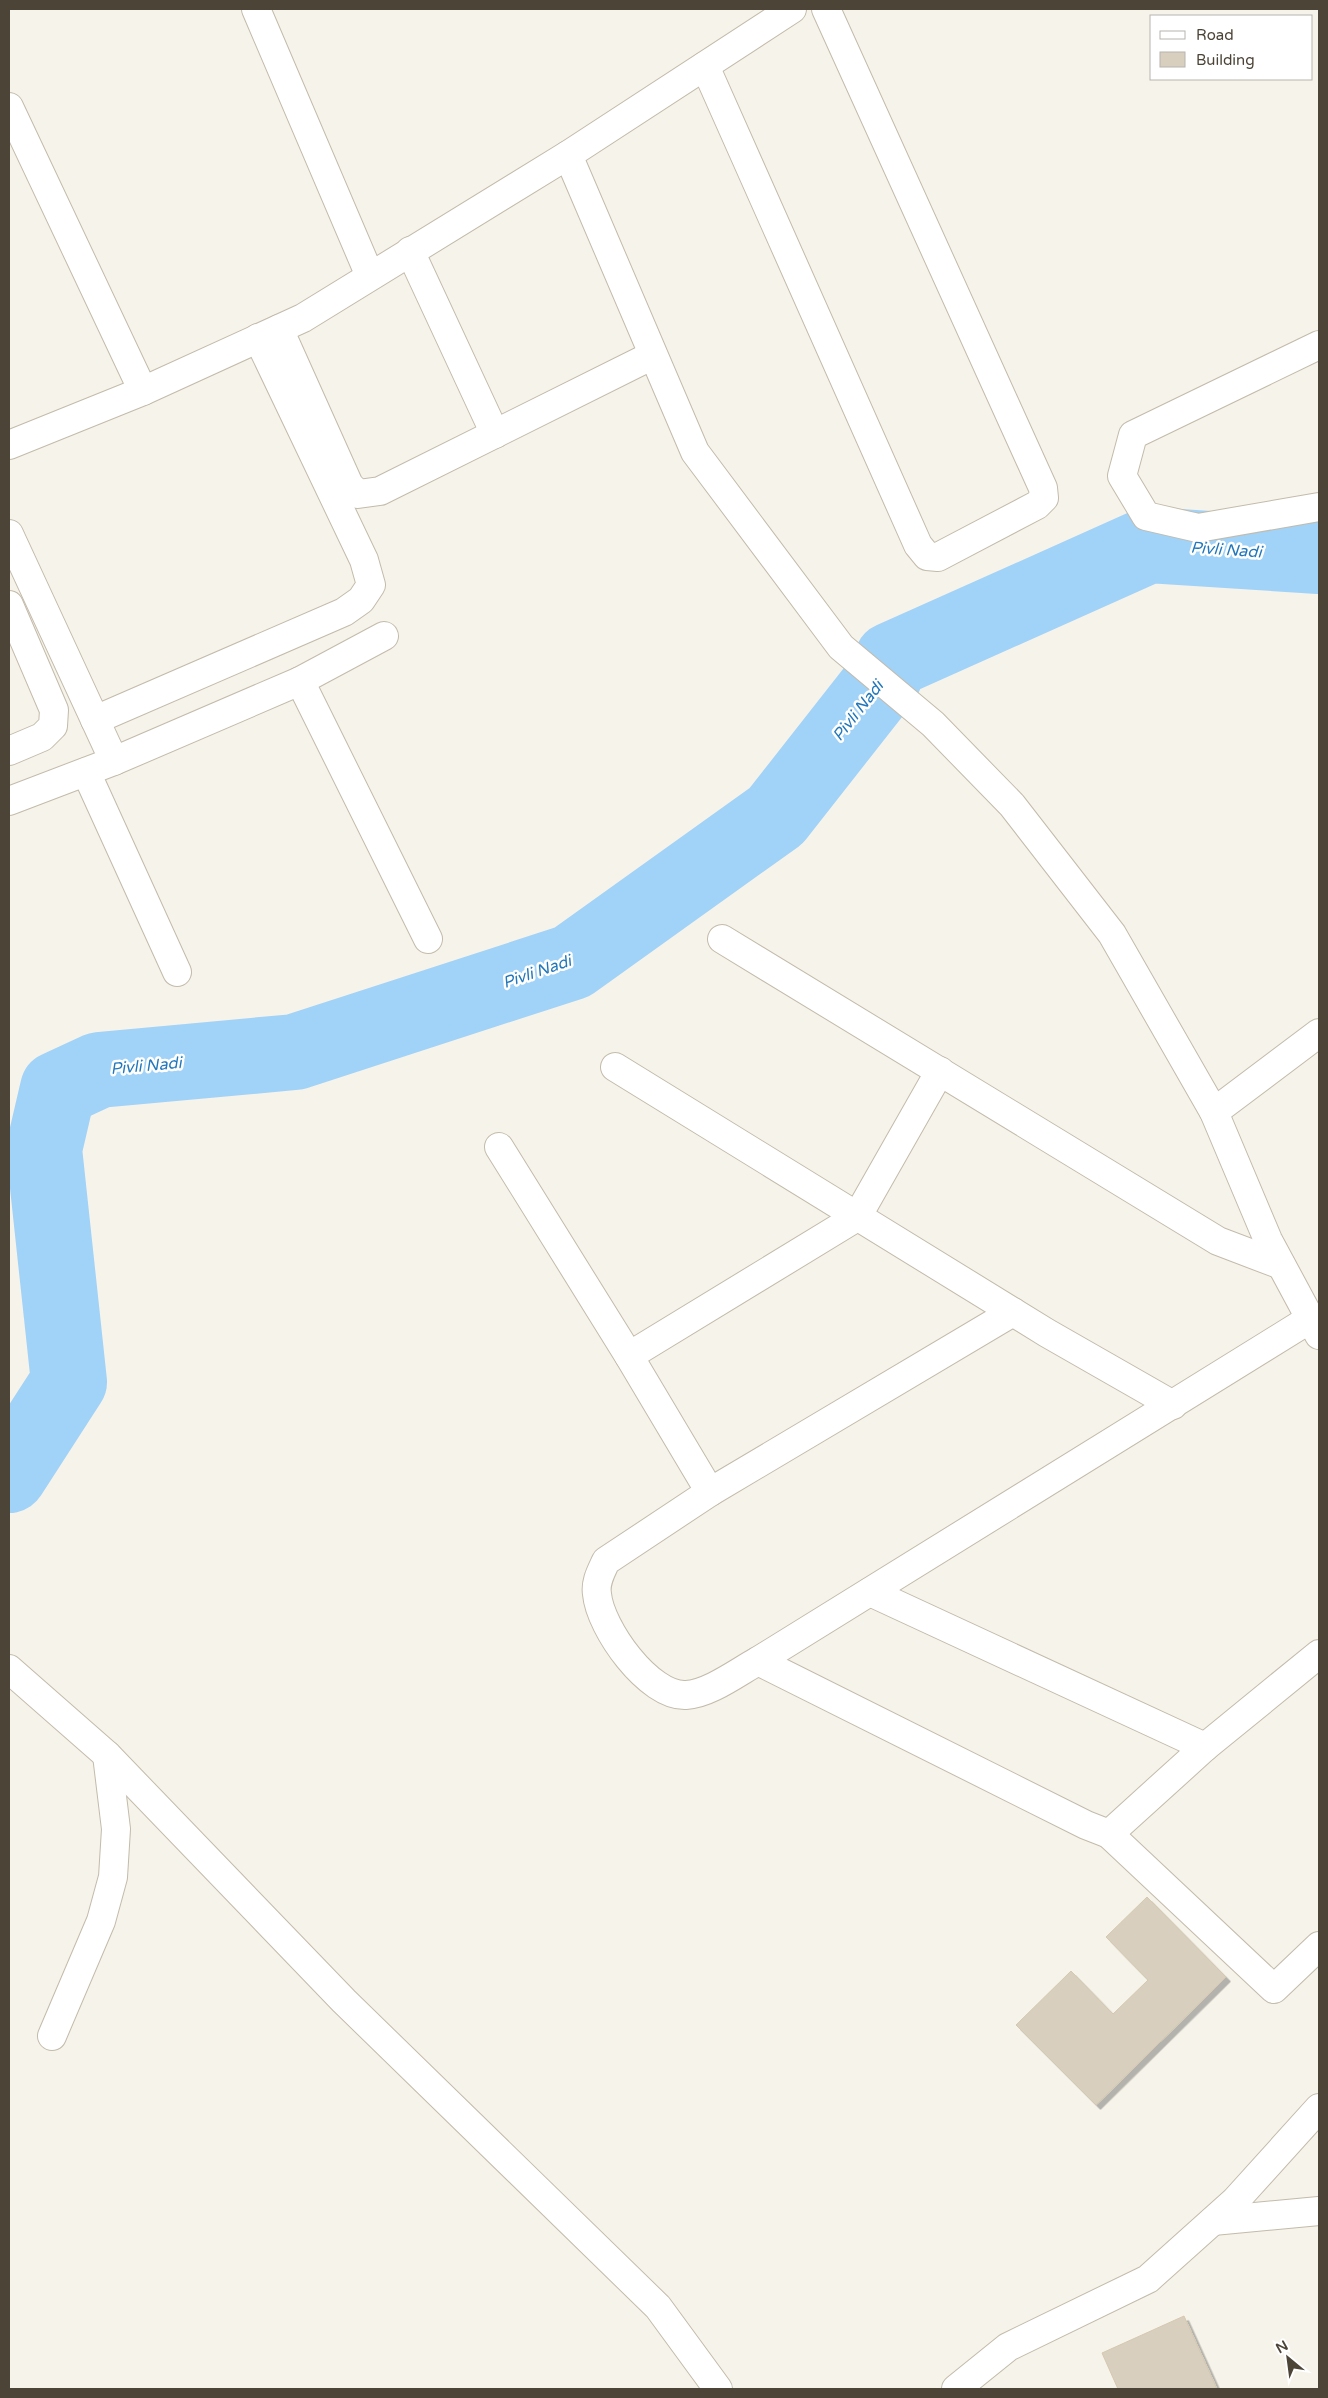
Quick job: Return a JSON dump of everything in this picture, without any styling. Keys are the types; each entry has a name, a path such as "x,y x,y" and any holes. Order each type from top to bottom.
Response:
{"street":[{"path":"256,9 370,276"},
{"path":"9,444 143,391 303,318 568,155 792,9"},
{"path":"705,66 918,545 927,556 938,557 1037,505 1044,498 1043,488 826,9"},
{"path":"9,107 143,391"},
{"path":"568,155 695,452 841,647 933,724 1012,805 1112,934 1214,1112 1268,1240 1315,1327 1173,1404 758,1661 702,1693 684,1696 664,1690 641,1671 618,1644 602,1615 596,1594 597,1579 606,1562 710,1492 1013,1312"},
{"path":"410,251 495,434"},
{"path":"268,334 349,485 358,494 380,491 653,355"},
{"path":"95,720 344,612 361,600 371,584 364,560 268,334"},
{"path":"1319,345 1133,435 1122,476 1146,516 1198,528 1319,507"},
{"path":"9,534 114,761"},
{"path":"9,605 54,710 53,726 42,737 9,751"},
{"path":"9,800 114,761 300,681 384,636"},
{"path":"300,681 428,939"},
{"path":"86,772 177,972"},
{"path":"722,938 1218,1241 1281,1265"},
{"path":"1214,1112 1319,1033"},
{"path":"616,1067 1013,1312 1173,1404"},
{"path":"629,1356 857,1217 940,1071"},
{"path":"499,1147 629,1356 710,1492"},
{"path":"870,1592 1205,1748"},
{"path":"1109,1834 1205,1748 1319,1654"},
{"path":"758,1661 1086,1826 1109,1834 1274,1989 1319,1946"},
{"path":"9,1669 107,1754 344,2001 658,2307 718,2389"},
{"path":"52,2036 101,1921 113,1877 116,1829 107,1754"},
{"path":"956,2389 1008,2347 1148,2279 1235,2201 1319,2108"},
{"path":"1213,2221 1319,2211"}],"building":[{"path":"1147,1897 1226,1977 1096,2105 1016,2025 1071,1971 1113,2014 1148,1980 1106,1937"},
{"path":"1184,2316 1217,2389 1118,2389 1102,2353"}],"waterway":[{"name":"Pivli Nadi","path":"9,1475 69,1382 44,1149 58,1089 99,1070 295,1052 572,962 776,816 882,681 892,660 1149,545 1319,556"}]}
